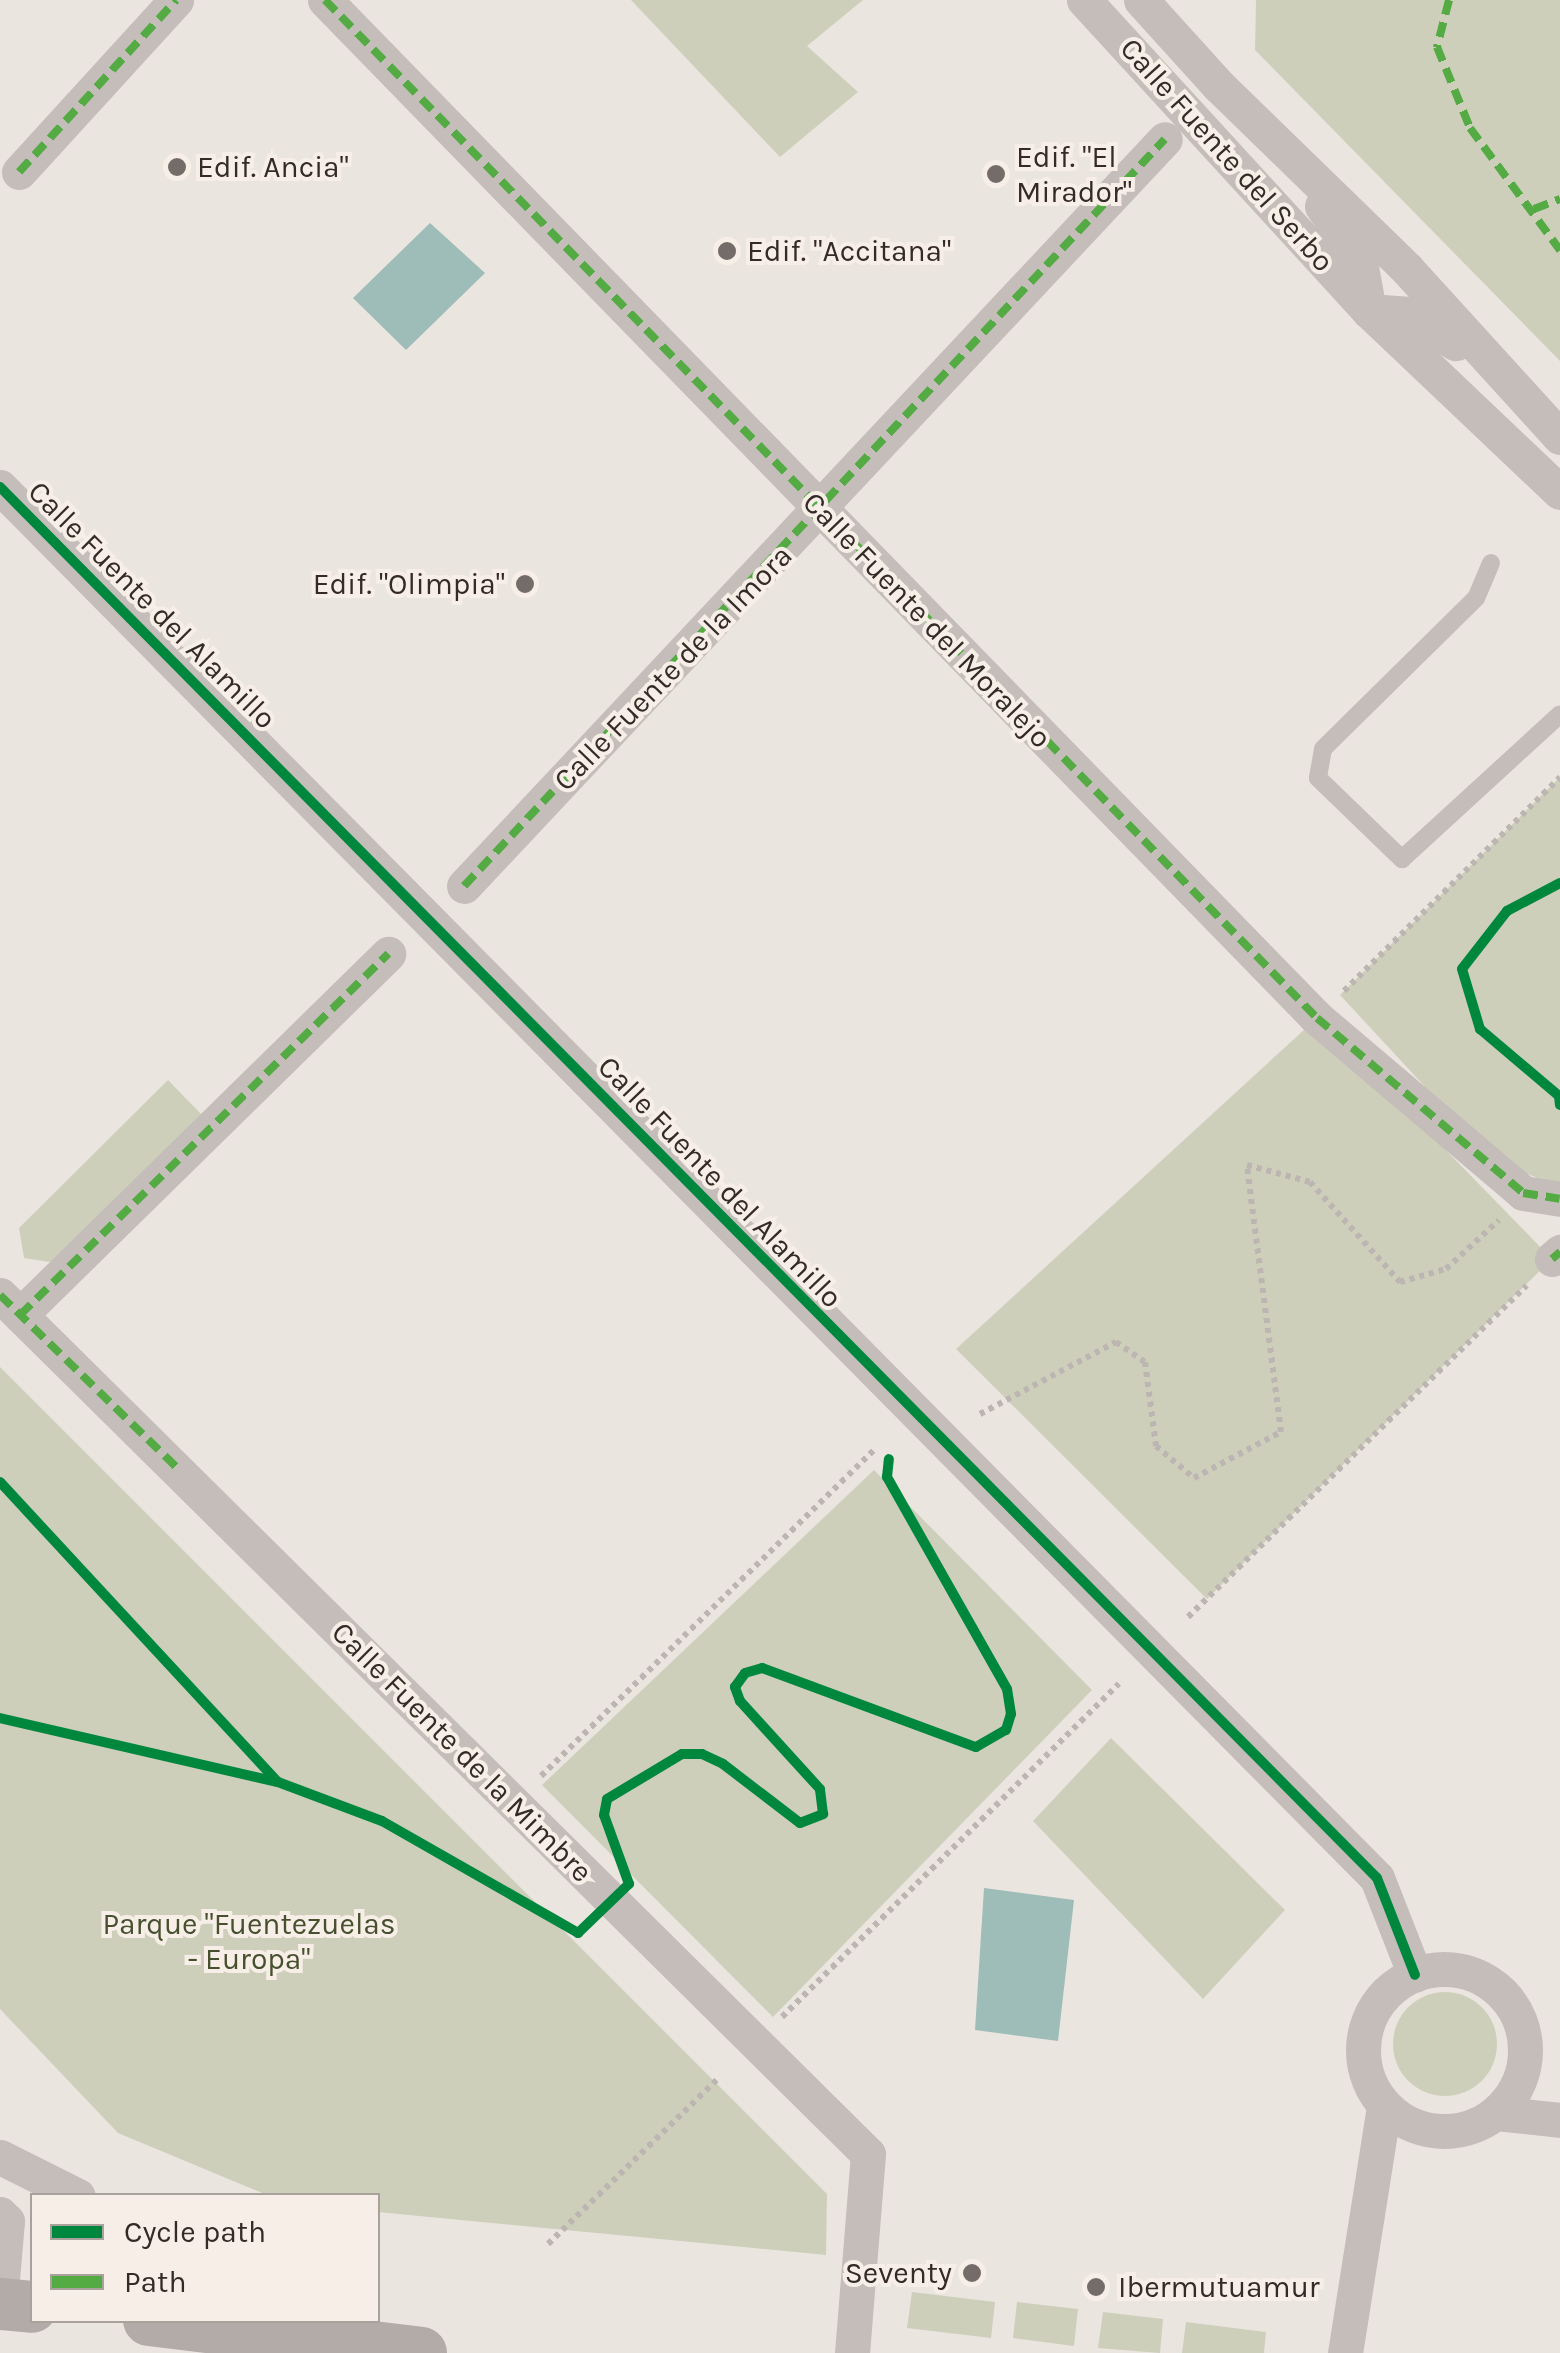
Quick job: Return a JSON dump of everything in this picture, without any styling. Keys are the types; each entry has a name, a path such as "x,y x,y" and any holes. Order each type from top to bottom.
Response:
{"main road":[{"path":"0,2303 30,2307"},
{"path":"194,2323 270,2328 421,2353"}],"street":[{"path":"19,172 176,0"},
{"name":"Calle Fuente del Moralejo","path":"325,0 1317,1018 1515,1203"},
{"name":"Calle Fuente del Serbo","path":"1084,0 1370,311 1560,492"},
{"name":"Calle Fuente del Serbo","path":"1141,0 1407,269 1486,363 1560,438"},
{"name":"Calle Fuente de la Imora","path":"464,886 822,512 1165,139"},
{"name":"Calle Fuente del Serbo","path":"1321,185 1323,214 1360,261 1370,311"},
{"name":"Calle Fuente del Serbo","path":"1370,311 1410,314 1486,363"},
{"name":"Calle Fuente del Alamillo","path":"0,486 1378,1878 1415,1975"},
{"path":"10,1305 388,954"},
{"path":"1515,1203 1560,1199"},
{"name":"Calle Fuente de la Mimbre","path":"10,1305 868,2154 852,2353"},
{"path":"1496,2113 1523,2071 1520,2020 1488,1982 1440,1969 1415,1975 1374,2008 1364,2033 1370,2086 1384,2106 1403,2121 1451,2132 1496,2113 1560,2120"},
{"path":"1346,2353 1384,2106"},
{"path":"0,2156 72,2193"},
{"path":"0,2214 8,2221 0,2303"}],"lane":[{"path":"1490,563 1476,598 1323,749 1318,778 1402,859 1560,714"}],"path":[{"path":"1317,1018 1560,777"},
{"path":"980,1414 1116,1342 1145,1362 1156,1446 1194,1478 1280,1432 1247,1165 1310,1182 1400,1282 1446,1269 1515,1203"},
{"path":"1188,1617 1556,1256"},
{"path":"530,1786 876,1448"},
{"path":"770,2028 1119,1684"},
{"path":"548,2244 720,2077"}],"green space":[{"path":"631,0 863,0 807,46 858,92 780,157"},
{"path":"1256,0 1560,0 1560,361 1255,50"},
{"path":"1560,777 1560,1188 1491,1158 1340,995"},
{"path":"1317,1018 1552,1259 1207,1599 956,1349"},
{"path":"168,1080 203,1116 56,1263 24,1258 19,1228"},
{"name":"Parque \"Fuentezuelas - Europa\"","path":"0,1367 827,2194 826,2255 380,2212 380,2193 262,2193 118,2133 0,2009"},
{"path":"874,1470 1092,1690 773,2017 542,1785"},
{"path":"1111,1738 1285,1910 1203,1999 1033,1821"},
{"path":"1445,1992 1465,1996 1482,2007 1493,2024 1497,2044 1493,2064 1482,2081 1465,2092 1445,2096 1425,2092 1408,2081 1397,2064 1393,2044 1397,2024 1408,2007 1425,1996"},
{"path":"912,2292 995,2302 991,2338 907,2328"},
{"path":"1017,2302 1078,2309 1074,2346 1013,2338"},
{"path":"1103,2312 1163,2319 1160,2353 1098,2348"},
{"path":"1186,2322 1266,2332 1264,2353 1182,2353"}],"water":[{"path":"430,223 485,273 406,350 353,298"},
{"path":"984,1888 1074,1900 1058,2041 975,2030"}],"marked path":[{"path":"19,172 176,0"},
{"path":"325,0 1317,1018 1523,1193 1560,1199"},
{"path":"1449,0 1437,47 1470,128 1560,250"},
{"path":"464,886 1165,139"},
{"path":"1534,209 1560,199"},
{"path":"20,1315 388,954"},
{"path":"1552,1259 1560,1252"},
{"path":"0,1295 178,1469"}],"cycle path":[{"path":"0,487 1377,1878 1415,1975"},
{"path":"1560,883 1507,911 1462,969 1480,1029 1559,1096 1560,1105"},
{"path":"0,1718 278,1782 382,1821 578,1933 629,1884 604,1815 607,1799 682,1754 702,1754 723,1764 800,1823 823,1814 820,1789 740,1701 735,1687 745,1673 762,1668 976,1747 1006,1730 1011,1714 1007,1689 887,1477 889,1459"},
{"path":"0,1482 278,1782"}],"place":[{"name":"Edif. Ancia\"","path":"177,167"},
{"name":"Edif. \"El Mirador\"","path":"996,174"},
{"name":"Edif. \"Accitana\"","path":"727,251"},
{"name":"Edif. \"Olimpia\"","path":"525,584"},
{"name":"Seventy","path":"972,2273"},
{"name":"Ibermutuamur","path":"1096,2287"}]}
